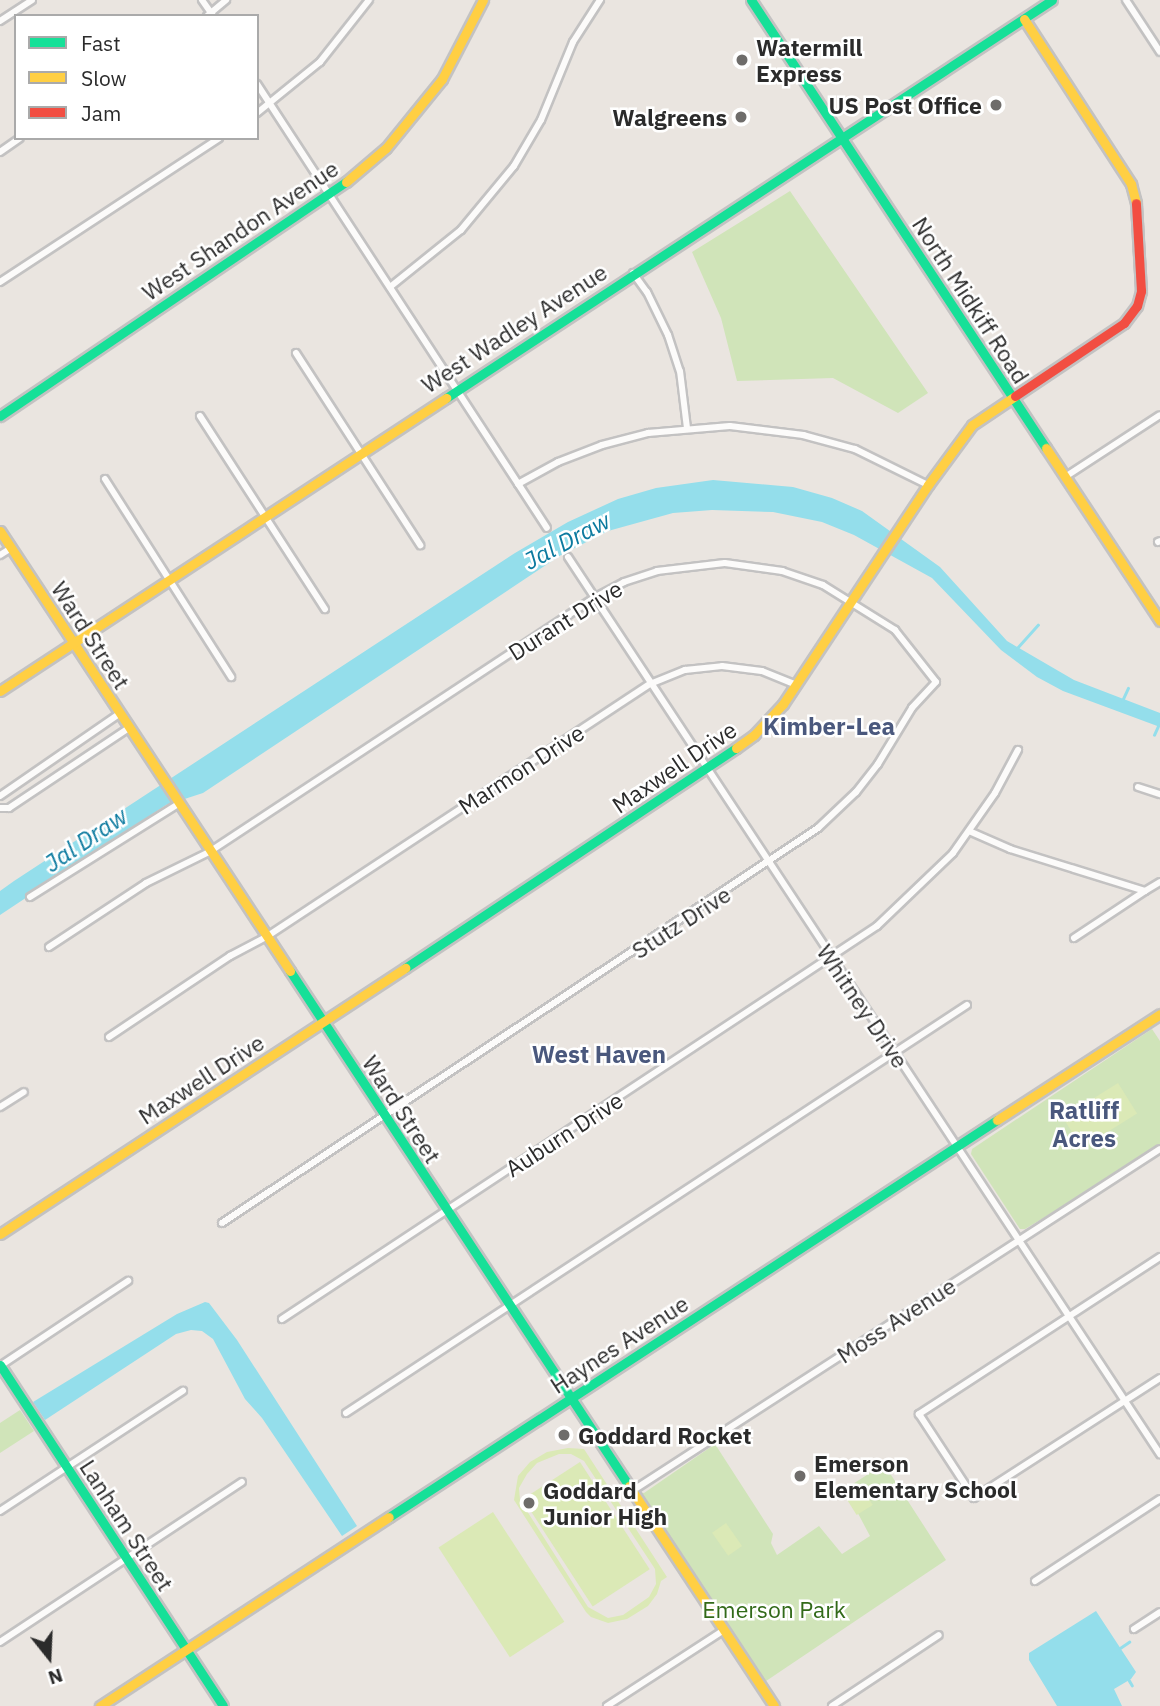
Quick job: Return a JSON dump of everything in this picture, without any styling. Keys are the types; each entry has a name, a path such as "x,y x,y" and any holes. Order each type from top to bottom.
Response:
{"street":[{"path":"0,21 32,0"},
{"path":"211,14 226,0"},
{"path":"259,112 320,62 369,0"},
{"name":"West Shandon Avenue","path":"0,416 330,196 386,148 423,106 465,40 483,0"},
{"path":"390,287 461,230 507,175 541,120 573,42 600,0"},
{"name":"North Midkiff Road","path":"751,0 1160,621"},
{"name":"West Wadley Avenue","path":"0,691 1052,0"},
{"path":"1126,0 1160,52"},
{"name":"Maxwell Drive","path":"0,1234 707,769 754,735 783,705 928,485 972,425 1124,323 1136,306 1141,290 1137,205 1131,184 1024,19"},
{"path":"259,87 547,528"},
{"path":"0,152 17,140"},
{"path":"0,282 216,140"},
{"path":"633,273 647,292 668,335 680,371 688,428"},
{"path":"296,354 420,545"},
{"path":"1065,477 1160,415"},
{"path":"200,416 325,609"},
{"path":"518,484 558,462 602,445 648,433 730,426 803,435 855,450 928,485"},
{"path":"104,479 231,677"},
{"name":"Ward Street","path":"0,531 774,1706"},
{"path":"0,555 11,548"},
{"name":"Whitney Drive","path":"568,557 1160,1454"},
{"name":"Durant Drive","path":"50,947 146,883 209,852 594,598 624,582 657,571 725,563 782,571 823,585 851,600 895,630 936,682"},
{"name":"Marmon Drive","path":"108,1037 650,684 685,670 722,666 762,671 796,685"},
{"name":"Stutz Drive","path":"222,1223 769,864 818,828 856,792 878,764 912,708 936,682"},
{"path":"0,796 120,714"},
{"path":"0,808 9,808 129,728"},
{"name":"Auburn Drive","path":"282,1319 831,958 904,902 969,831 995,793 1018,750"},
{"path":"1138,787 1160,794"},
{"path":"30,897 178,804"},
{"path":"969,831 1010,849 1145,891"},
{"path":"1073,938 1160,881"},
{"path":"346,1413 967,1004"},
{"name":"Haynes Avenue","path":"100,1706 1160,1014"},
{"path":"0,1107 24,1092"},
{"name":"Moss Avenue","path":"632,1491 1160,1149"},
{"path":"1160,1257 919,1414 974,1498 1160,1378"},
{"path":"0,1366 128,1281"},
{"name":"Lanham Street","path":"0,1366 223,1706"},
{"path":"0,1511 183,1391"},
{"path":"0,1642 242,1482"},
{"path":"1035,1581 1160,1499"},
{"path":"1134,1629 1160,1612"},
{"path":"607,1706 724,1630"},
{"path":"832,1706 939,1635"}],"green space":[{"path":"790,191 928,393 898,413 833,378 737,381 721,318 692,252"},
{"path":"1152,1029 1160,1041 1160,1144 1050,1214 1025,1229 1020,1229 971,1154 972,1149"},
{"path":"1118,1083 1137,1114 1082,1148 1063,1117"},
{"path":"20,1410 34,1431 0,1453 0,1423"},
{"name":"Emerson Park","path":"715,1444 773,1534 771,1543 777,1555 819,1526 842,1554 870,1536 845,1489 884,1464 946,1560 760,1685 632,1491 644,1493"},
{"path":"568,1448 584,1449 667,1577 661,1581 657,1594 648,1606 627,1619 608,1623 591,1617 586,1612 514,1500 518,1476 530,1462 547,1452","holes":["559,1454 571,1454 584,1461 655,1569 656,1584 649,1597 623,1615 608,1618 588,1607 520,1500 519,1488 537,1463"]},
{"path":"580,1462 650,1569 593,1606 523,1499"},
{"path":"859,1483 873,1505 857,1515 843,1493"},
{"path":"493,1512 564,1622 510,1657 438,1547"},
{"path":"726,1523 742,1546 728,1556 712,1533"}],"water":[{"name":"Jal Draw","path":"713,480 793,487 832,498 862,511 940,567 1007,641 1074,680 1160,713 1160,727 1063,691 1037,677 1001,650 932,578 854,535 822,522 773,512 712,510 673,513 608,531 561,555 203,793 166,805 0,915 0,891 14,881 515,553 568,522 618,499 656,488"},
{"path":"205,1302 209,1303 237,1340 357,1526 342,1536 262,1418 245,1399 213,1339 202,1331 191,1330 176,1334 45,1420 33,1402 177,1314"},
{"path":"1096,1611 1136,1672 1131,1679 1114,1689 1122,1706 1057,1706 1029,1660 1029,1653"}],"waterway":[{"path":"1017,648 1038,625"},
{"path":"1122,701 1128,688"},
{"path":"1154,735 1158,726"},
{"path":"1120,1648 1129,1642"},
{"path":"1129,1680 1132,1685"}],"traffic: fast":[{"path":"751,0 1046,448"},
{"path":"446,398 1052,0"},
{"path":"0,416 346,182"},
{"path":"405,968 736,748"},
{"path":"290,971 629,1486"},
{"path":"389,1517 997,1120"},
{"path":"0,1365 223,1706"}],"traffic: slow":[{"path":"346,182 386,148 442,79 483,0"},
{"path":"1024,19 1131,184 1136,203"},
{"path":"736,748 754,735 783,704 928,485 972,425 1015,396"},
{"path":"0,691 446,398"},
{"path":"1046,448 1160,621"},
{"path":"0,531 290,971"},
{"path":"0,1234 405,968"},
{"path":"997,1120 1160,1014"},
{"path":"629,1486 774,1706"},
{"path":"100,1706 389,1517"}],"traffic: jam":[{"path":"1015,396 1124,323 1137,306 1141,291 1136,203"}],"place":[{"name":"Watermill Express","path":"742,60"},
{"name":"US Post Office","path":"996,105"},
{"name":"Walgreens","path":"741,117"},
{"name":"Goddard Rocket","path":"564,1435"},
{"name":"Emerson Elementary School","path":"800,1476"},
{"name":"Goddard Junior High","path":"529,1503"}],"district":[{"name":"Kimber-Lea","path":"829,727"},
{"name":"West Haven","path":"599,1055"},
{"name":"Ratliff Acres","path":"1084,1125"}]}
